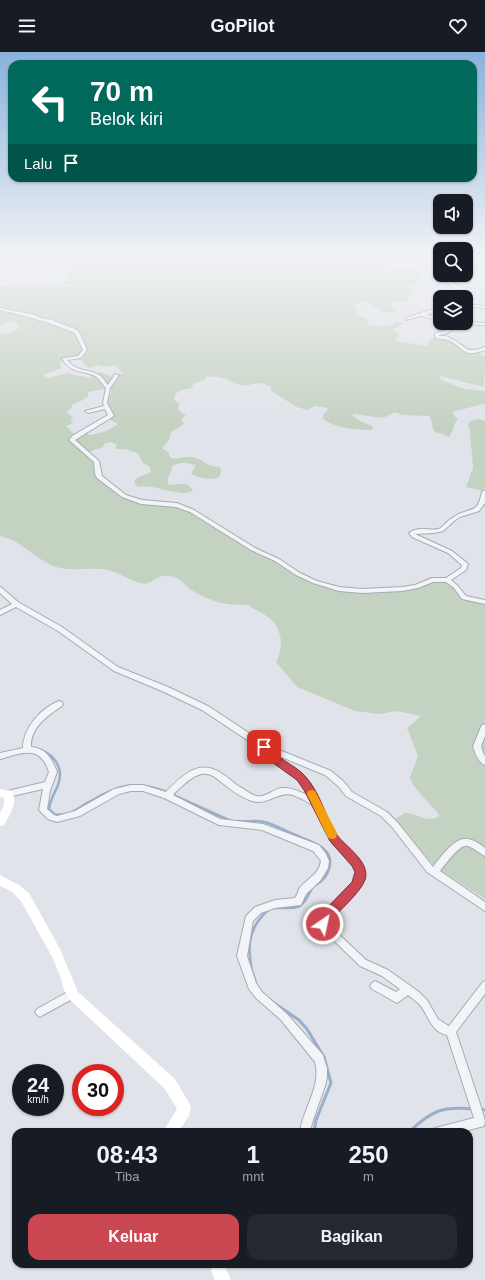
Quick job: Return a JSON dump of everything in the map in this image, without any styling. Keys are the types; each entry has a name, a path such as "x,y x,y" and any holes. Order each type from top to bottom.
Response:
{"street":[{"path":"20,313 33,316 39,320 50,321 75,331 78,334 85,350 79,357 64,360 76,371 98,376 108,388"},
{"path":"408,319 425,313"},
{"path":"421,315 433,318"},
{"path":"473,324 484,324"},
{"path":"448,330 437,334 437,337 447,338 469,352 485,348"},
{"path":"117,375 108,388 105,403 111,416 110,418 74,437 72,440 97,462 98,474 102,480 124,496 141,502 177,505 192,511 253,549 284,564 308,580 328,586 362,591 402,590 416,587 432,580 447,580 464,569 465,564 450,552 414,536 412,533 416,531 441,530 452,520 479,509 482,506 485,492"},
{"path":"88,411 106,407"},
{"path":"447,580 456,587 464,598 485,602"},
{"path":"0,589 16,604 60,629 116,669 165,689 204,708 264,747 328,773 340,782 349,794 379,810 395,825 434,872 485,907"},
{"path":"0,612 16,604"},
{"path":"27,748 27,739 40,718 59,704"},
{"path":"485,727 477,746 479,754 485,762"},
{"path":"264,747 268,755 300,777 308,787 334,838 357,864 360,872 360,879 356,885 324,919 323,924 363,964 385,973 407,989 424,1003 435,1022 445,1030 451,1031"},
{"path":"0,756 27,748 44,754 54,772 48,785 43,810 51,817 57,819 77,814 104,798 125,789 143,788 169,794 219,822 259,825 312,846 321,853 324,859 324,868 317,878 303,891 298,902 264,906 252,915 247,926 242,956 252,986 259,995 284,1017 319,1059 322,1065 320,1087 306,1118 305,1128"},
{"path":"169,794 194,773 204,770 216,774 243,793 255,798 260,799 275,795 282,791 289,791 317,804"},
{"path":"0,822 8,810 10,801 4,794 48,785"},
{"path":"434,872 457,845 464,842 468,842 485,852"},
{"path":"0,880 15,888 25,897 56,953 73,994 156,1068 174,1089 184,1106 184,1111 173,1128"},
{"path":"375,986 397,998 407,989"},
{"path":"451,1031 485,986"},
{"path":"40,1012 73,994"},
{"path":"451,1031 482,1122 456,1128"},
{"path":"218,1268 223,1280"}],"green space":[{"path":"0,313 356,313 369,320 366,324 382,326 397,322 404,323 393,330 400,335 395,340 396,341 427,346 429,341 433,338 449,339 480,352 480,355 485,356 484,387 440,376 441,380 464,389 485,391 485,404 454,411 452,413 458,419 449,437 434,431 429,416 402,415 395,412 383,418 352,415 362,422 373,426 372,430 353,429 334,425 323,419 324,413 328,410 327,408 315,406 307,410 297,407 271,391 271,387 265,384 258,383 241,385 221,377 207,376 204,380 193,384 192,388 181,390 175,396 174,399 179,404 178,409 186,416 181,419 184,424 171,432 169,440 162,448 169,453 170,458 176,459 192,457 214,467 219,467 221,470 220,476 217,478 210,479 191,474 196,465 180,463 171,467 173,468 168,477 168,484 185,484 191,487 193,491 181,493 144,486 138,487 134,483 135,480 151,472 150,467 142,462 138,453 125,449 115,449 117,445 111,442 105,443 103,447 85,453 95,463 100,480 122,497 141,503 176,506 197,515 251,550 283,565 307,581 339,590 402,591 417,588 433,582 447,582 454,587 463,599 485,604 485,899 434,866 395,819 405,813 426,819 440,816 419,793 410,778 418,756 407,728 421,716 397,711 380,714 355,711 297,687 276,662 279,656 281,643 275,624 271,619 249,605 231,604 211,600 189,589 181,581 170,576 163,576 149,583 143,584 108,570 67,569 56,567 42,560 8,538 0,536 0,334 12,333 20,326 13,320 0,325","holes":["67,358 82,360 84,364 90,368 97,365 106,367 115,365 123,374 109,376 101,372 90,378 67,373 48,378 43,375 61,368 60,363","106,389 112,390 109,405 113,415 110,420 118,424 116,426 108,430 89,435 87,432 75,435 66,426 73,423 70,420 74,418 66,412 72,408 72,405 88,397 88,392"]},
{"path":"478,419 485,421 485,486 483,491 466,487 473,468 470,431 468,425 470,421"}],"waterway":[{"path":"34,748 51,756 58,766 60,778 49,809 55,815 66,814"},
{"path":"72,812 101,795 128,786 146,786 167,792"},
{"path":"171,794 231,821"},
{"path":"239,821 258,821 268,823 311,841 323,848 330,858 330,865 325,877 316,885"},
{"path":"272,908 297,907 304,902 312,888"},
{"path":"253,975 250,957 250,940 256,925 268,910"},
{"path":"253,974 256,984"},
{"path":"271,1001 299,1020 307,1029 324,1057 331,1083 316,1120 315,1128"},
{"path":"414,1128 424,1119 445,1109 473,1109"},
{"path":"480,1109 485,1110"}],"slow traffic":[{"path":"312,794 332,834"}],"route":[{"path":"264,747 268,755 300,777 308,787 337,843 357,864 360,872 359,882 324,919 323,924"}]}
